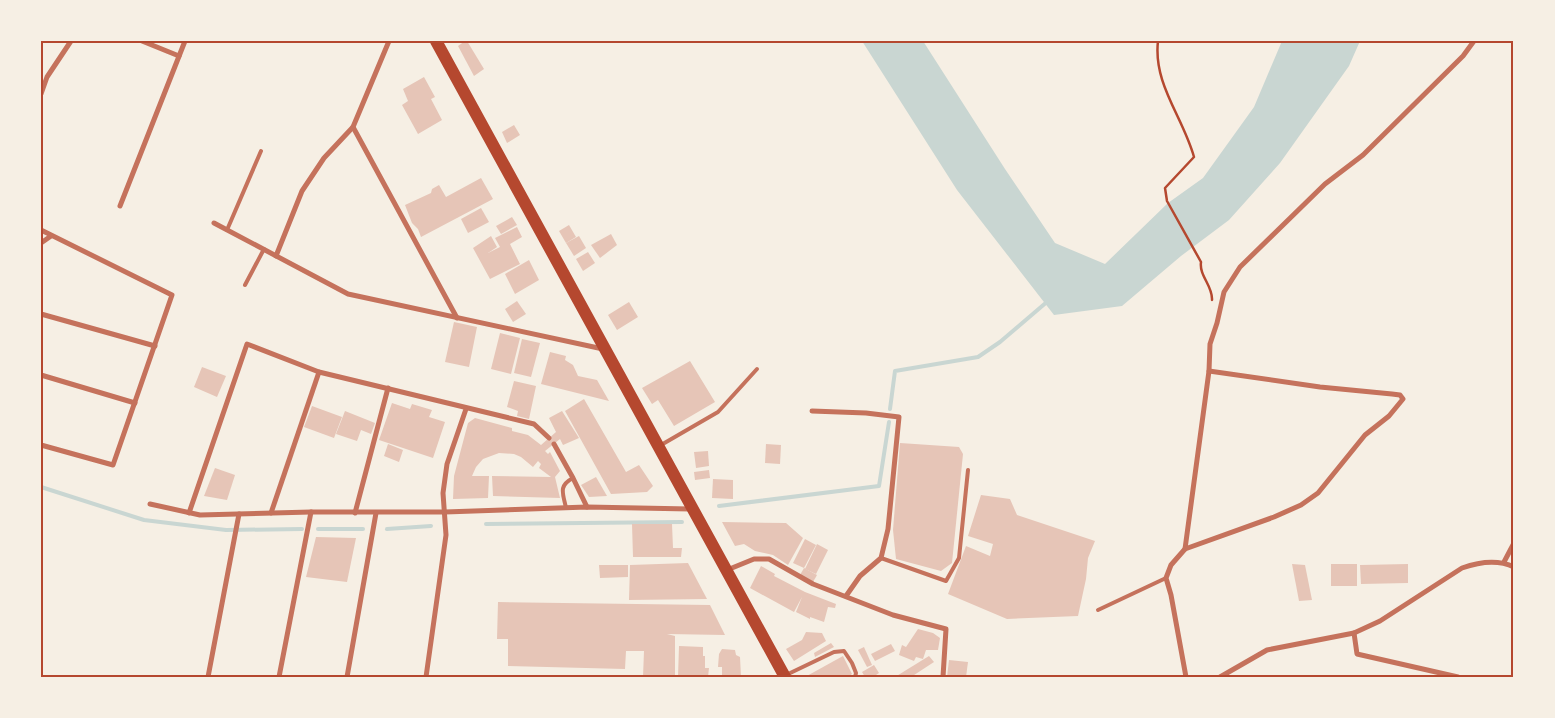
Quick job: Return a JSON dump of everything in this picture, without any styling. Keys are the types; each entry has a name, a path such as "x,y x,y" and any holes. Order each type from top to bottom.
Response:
{"highway":[{"path":"436,41 784,676"}],"street":[{"path":"41,94 47,77 71,41"},
{"path":"142,41 179,56"},
{"path":"120,206 185,41"},
{"path":"276,256 302,191 324,158 353,127 389,41"},
{"path":"1185,549 1209,371 1210,344 1224,292 1240,267 1325,184 1362,155 1463,56 1474,41"},
{"path":"41,81 47,77"},
{"path":"353,127 457,318"},
{"path":"214,223 348,294 606,350"},
{"path":"41,230 172,295 113,465 41,445"},
{"path":"41,243 51,236"},
{"path":"41,314 154,346"},
{"path":"188,513 247,344 319,372 534,424 549,438"},
{"path":"1186,677 1173,604 1166,578 1171,565 1185,549 1274,516 1302,504 1318,493 1365,435 1388,416 1403,399 1400,395 1320,387 1209,371"},
{"path":"271,513 319,372"},
{"path":"41,375 135,403"},
{"path":"355,513 388,388"},
{"path":"426,677 446,535 443,494 447,464 466,409"},
{"path":"812,411 866,413 899,417 888,529 881,558 860,576 846,596"},
{"path":"554,444 587,507"},
{"path":"150,504 200,515 311,512 445,512 587,507 693,509"},
{"path":"279,677 311,512"},
{"path":"347,677 376,513"},
{"path":"208,677 239,514"},
{"path":"1504,562 1514,544"},
{"path":"727,570 754,559 769,559 813,584 893,615 946,629 943,677"},
{"path":"1220,677 1267,650 1354,633 1380,621 1462,568 1477,563 1504,562 1514,567"},
{"path":"1354,633 1357,654 1458,677"}],"lane":[{"path":"227,230 261,151"},
{"path":"245,285 264,249"},
{"path":"659,446 718,412 757,368"},
{"path":"881,558 946,581 959,558 968,470"},
{"path":"566,508 562,488 566,482 573,478"},
{"path":"1098,610 1166,578"},
{"path":"784,676 834,652 844,651 854,668 855,677"}],"path":[{"path":"1158,41 1158,71 1176,115 1190,142 1194,157 1165,188 1167,200 1201,262 1200,269 1212,295 1212,305"}],"shaded area":[{"path":"862,41 923,41 1055,243 1105,264 1168,203 1203,178 1254,107 1282,41 1360,41 1349,66 1280,163 1229,220 1181,256 1122,306 1054,315 957,190"}],"building":[{"path":"467,41 484,69 474,76 458,46"},
{"path":"424,77 435,97 431,99 442,120 418,134 402,105 408,101 403,89"},
{"path":"514,125 520,135 507,143 502,132"},
{"path":"481,178 493,199 421,237 418,229 412,223 405,205 431,193 432,189 439,185 446,197"},
{"path":"481,208 489,222 468,233 461,219"},
{"path":"512,217 517,225 501,234 496,226"},
{"path":"569,225 576,237 566,243 559,231"},
{"path":"517,227 522,237 510,244 520,264 490,279 473,248 491,236 497,247 488,253 500,247 495,238"},
{"path":"611,234 617,245 600,258 591,245"},
{"path":"579,236 586,248 574,256 566,243"},
{"path":"588,252 595,263 583,271 576,259"},
{"path":"529,260 539,280 515,294 505,274"},
{"path":"517,301 526,314 513,322 505,309"},
{"path":"629,302 638,317 617,330 608,315"},
{"path":"454,322 477,327 469,367 445,362"},
{"path":"500,333 520,338 511,374 491,369"},
{"path":"522,339 540,343 531,377 514,373"},
{"path":"550,352 566,356 565,360 573,365 578,376 597,380 609,401 541,384"},
{"path":"690,361 715,402 674,426 658,400 652,404 642,388"},
{"path":"202,367 226,376 217,397 194,387"},
{"path":"514,381 536,386 529,419 517,416 518,411 507,407"},
{"path":"584,399 626,472 639,465 653,486 647,492 611,494 565,411"},
{"path":"392,403 410,409 412,404 432,410 429,417 445,422 433,458 379,440"},
{"path":"312,406 342,417 334,438 304,427"},
{"path":"345,411 375,423 371,434 361,430 357,441 336,434"},
{"path":"562,411 579,438 563,445 560,439 545,451 548,454 550,452 560,471 555,477 560,498 493,496 492,476 551,477 539,468 541,464 538,461 533,467 514,454 499,453 483,459 476,467 472,476 489,476 488,498 453,499 454,476 468,423 475,418 512,428 512,431 528,435 541,445 556,432 549,418"},
{"path":"900,443 959,447 963,454 952,563 941,571 896,559 893,530"},
{"path":"388,444 403,450 399,462 384,456"},
{"path":"766,444 781,445 780,464 765,463"},
{"path":"708,451 709,466 696,468 694,452"},
{"path":"215,468 235,475 227,500 204,496"},
{"path":"709,470 710,478 695,480 694,472"},
{"path":"596,477 607,496 589,497 581,485"},
{"path":"713,479 733,480 733,499 712,498"},
{"path":"981,495 1010,499 1017,515 1095,541 1088,558 1086,579 1078,616 1007,619 948,594 966,546 990,556 993,544 968,536"},
{"path":"722,522 786,523 803,538 788,565 773,555 755,551 744,544 735,546"},
{"path":"632,524 672,524 673,548 682,548 681,557 633,557"},
{"path":"316,537 356,538 347,582 306,577"},
{"path":"805,539 816,545 804,568 793,563"},
{"path":"817,544 828,550 816,574 805,569"},
{"path":"688,563 707,599 629,600 630,565"},
{"path":"1292,564 1305,565 1312,600 1299,601"},
{"path":"1331,564 1357,564 1357,586 1331,586"},
{"path":"1408,564 1408,583 1361,584 1360,565"},
{"path":"599,565 628,565 628,577 600,578"},
{"path":"761,566 775,574 774,576 805,592 836,604 835,608 828,607 824,622 810,617 810,619 796,612 802,597 794,612 750,588"},
{"path":"804,568 817,575 813,582 800,575"},
{"path":"498,602 710,605 725,635 667,634 675,636 675,677 643,677 644,651 626,651 625,669 508,666 508,639 497,639"},
{"path":"918,629 933,633 940,638 938,650 926,650 923,659 916,657 914,661 899,655 902,645 906,647"},
{"path":"806,632 822,633 826,641 794,661 786,649 802,640"},
{"path":"831,643 834,647 815,657 814,653"},
{"path":"891,644 895,651 875,661 871,654"},
{"path":"679,646 703,647 705,668 709,668 708,677 678,677"},
{"path":"864,647 872,665 867,667 858,650"},
{"path":"722,649 735,650 736,655 740,657 741,677 722,677 722,667 718,667 719,654"},
{"path":"843,656 852,674 848,677 805,677"},
{"path":"929,656 934,662 911,677 895,677"},
{"path":"949,660 968,662 966,677 947,677"},
{"path":"874,665 879,673 873,677 865,677 862,672"}],"waterway":[{"path":"890,409 895,371 978,357 1000,342 1048,301"},
{"path":"719,506 879,486 889,422"},
{"path":"41,487 144,520 226,530 302,529"},
{"path":"486,524 682,522"},
{"path":"387,529 431,526"},
{"path":"318,529 363,529"}]}
